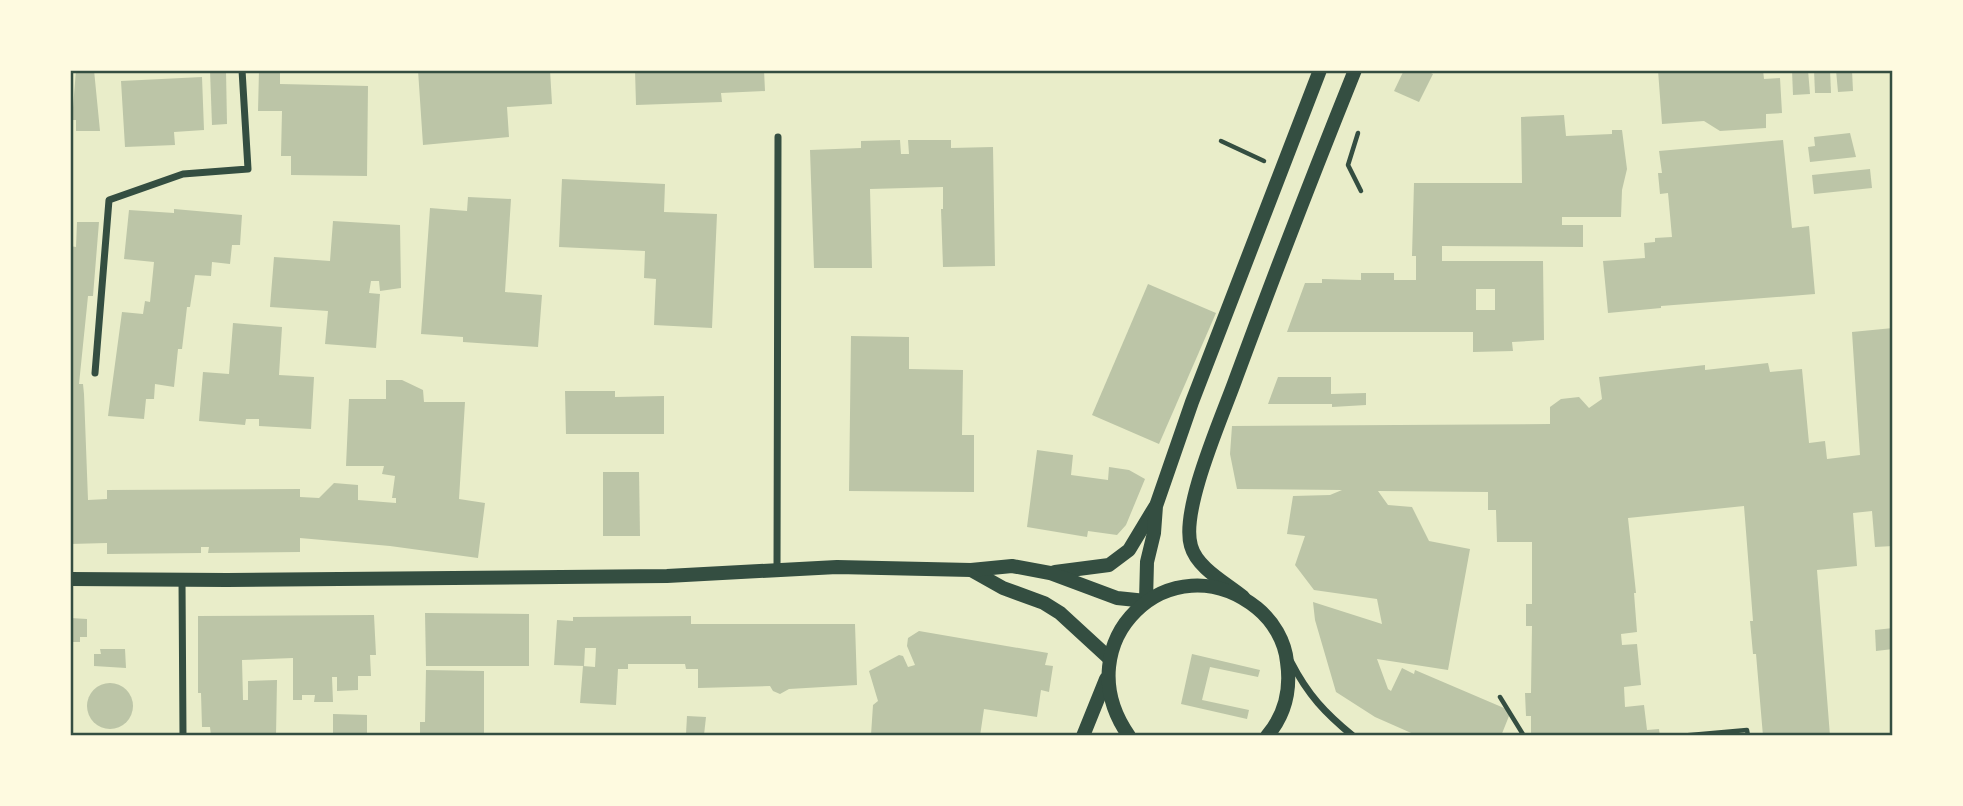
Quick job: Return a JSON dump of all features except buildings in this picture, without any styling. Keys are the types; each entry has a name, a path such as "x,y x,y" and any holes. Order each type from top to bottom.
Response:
{"main road":[{"path":"1050,573 1109,565 1129,550 1156,506 1192,402 1320,70"},
{"path":"1267,736 1276,725 1286,702 1290,677 1286,652 1277,631 1263,612 1198,560 1191,547 1191,511 1272,280 1355,70"},
{"path":"1146,601 1147,562 1154,533 1156,506"},
{"path":"70,579 667,576 885,567 971,570 1012,566 1050,573 1117,598 1146,601"},
{"path":"971,570 1003,588 1044,603 1060,613 1109,658"},
{"path":"1129,736 1118,721 1110,700 1107,678 1109,658 1117,635 1131,615 1146,601 1173,589 1197,585 1223,589 1244,597"},
{"path":"1083,736 1107,678"}],"street":[{"path":"95,373 109,200 183,174 248,169 242,70"},
{"path":"777,571 778,137"},
{"path":"182,580 183,736"},
{"path":"1286,652 1305,688 1326,713 1353,736"}],"path":[{"path":"1358,133 1348,166 1361,191"},
{"path":"1221,141 1268,162"},
{"path":"1500,697 1524,736"},
{"path":"1679,736 1747,730 1748,736"}]}
